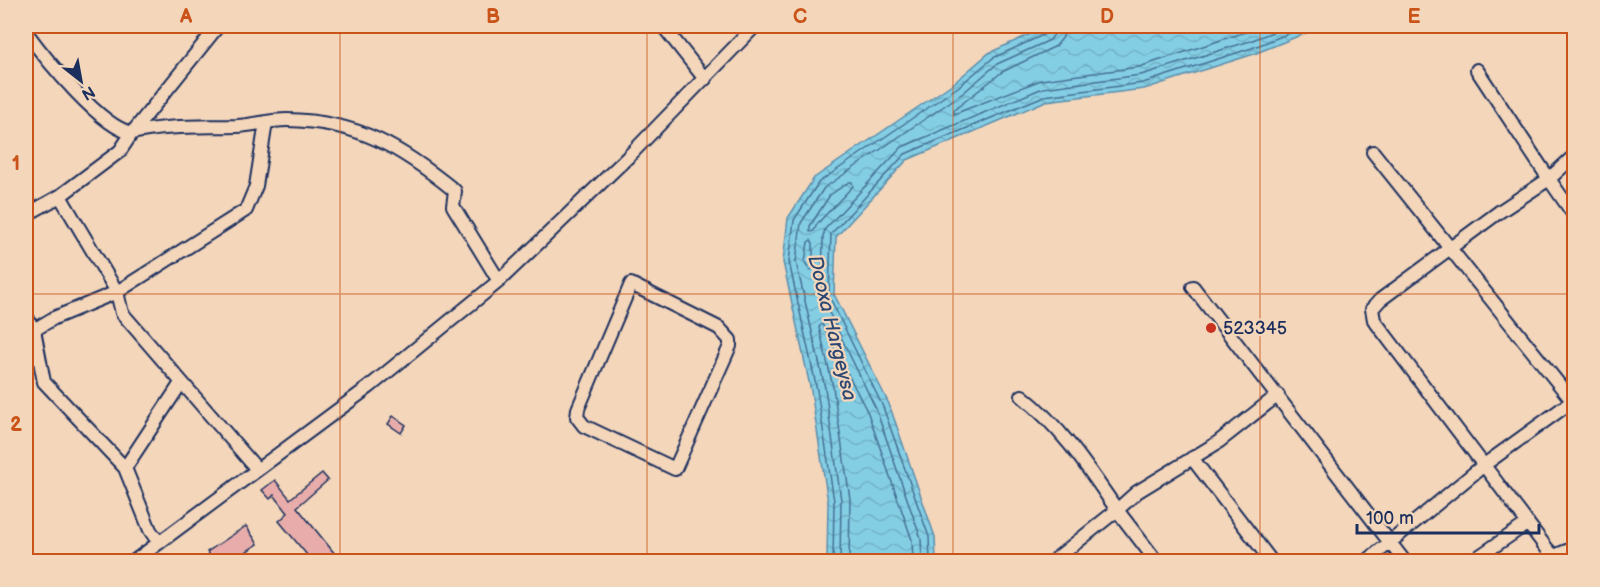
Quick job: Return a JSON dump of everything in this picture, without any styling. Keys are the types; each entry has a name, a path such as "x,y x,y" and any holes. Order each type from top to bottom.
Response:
{"street":[{"path":"26,215 60,196 120,151 218,26"},
{"path":"663,26 705,80"},
{"path":"133,561 256,468 369,387 499,281 705,80 755,26"},
{"path":"26,32 46,59 106,121 132,133 153,128 248,126 266,122 312,121 345,126 413,158 455,191 453,206 499,281"},
{"path":"1477,70 1575,215"},
{"path":"34,330 54,318 117,292 246,210 256,186 266,122"},
{"path":"1366,561 1484,465 1574,402 1373,152"},
{"path":"1575,156 1549,179 1498,212 1380,300 1372,309 1374,320 1554,556 1575,549"},
{"path":"60,196 117,292 122,313 256,468"},
{"path":"631,284 719,328 730,340 730,346 675,469 584,426 577,417 578,409 631,284"},
{"path":"1192,287 1405,561"},
{"path":"26,316 34,330 44,382 125,468 150,530 159,543"},
{"path":"125,468 181,383"},
{"path":"1052,561 1137,492 1217,443 1278,395"},
{"path":"1022,396 1047,416 1070,442 1117,510 1157,561"},
{"path":"1192,458 1272,561"},
{"path":"1471,561 1528,523"}],"water":[{"name":"Dooxa Hargeysa","path":"1048,26 1323,26 1254,54 1144,89 1046,101 907,160 836,237 834,294 889,404 935,537 936,561 827,561 828,502 811,391 783,262 788,218 814,178 955,82 989,53"}],"building":[{"path":"393,416 406,425 401,433 388,424"},
{"path":"322,473 328,480 297,507 335,554 326,561 312,561 279,521 288,513 274,495 270,499 262,490 275,480 290,499"},
{"path":"246,526 258,544 232,561 213,561 207,552"}],"place":[{"name":"523345","path":"1211,328"}]}
